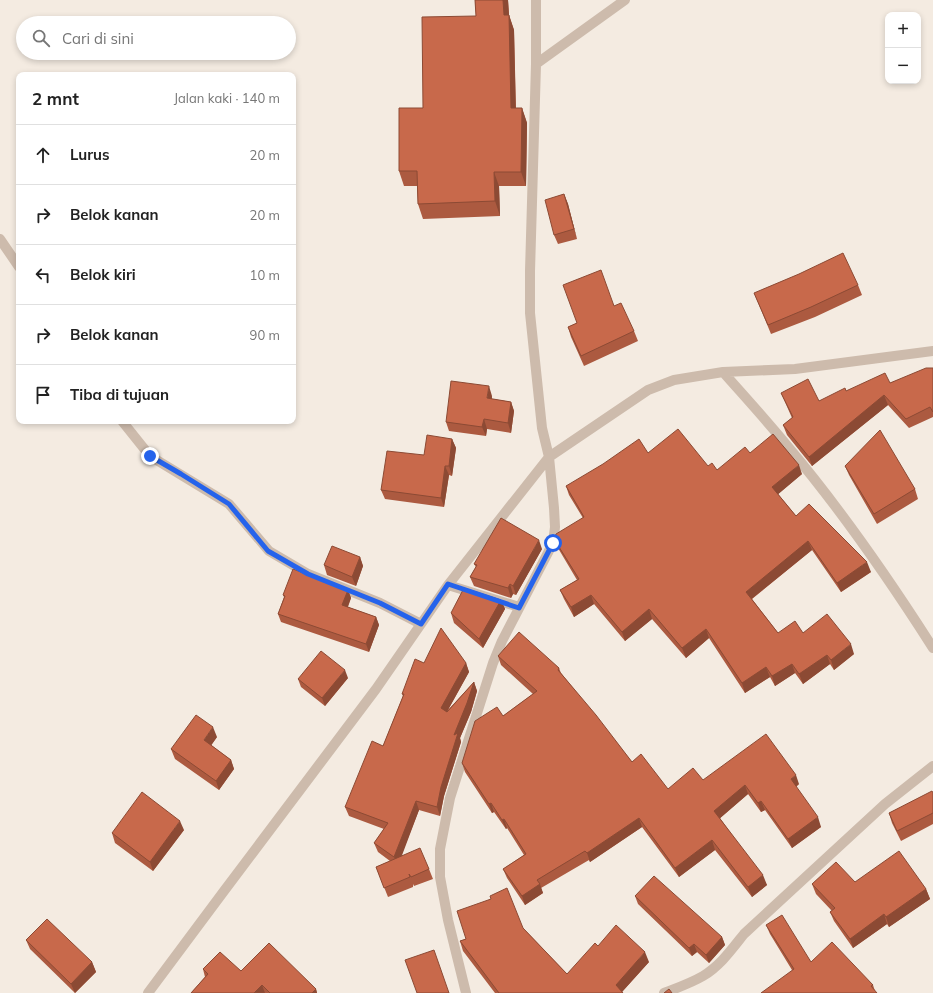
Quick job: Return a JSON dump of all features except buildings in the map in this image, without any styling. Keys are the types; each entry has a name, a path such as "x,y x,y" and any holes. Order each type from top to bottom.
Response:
{"street":[{"path":"466,993 448,920 440,877 440,850 450,798 493,663 502,641 553,543 555,527 548,452 542,428 530,313 536,64 536,0"},
{"path":"536,64 625,0"},
{"path":"0,239 16,263"},
{"path":"148,993 228,884 376,689 448,584 548,452 648,390 674,380 723,372 795,369 933,351"},
{"path":"723,372 789,448 850,526 902,599 933,648"},
{"path":"124,424 150,456 229,504 268,551 308,574 380,603 421,624"},
{"path":"448,584 519,608"},
{"path":"664,993 694,981 714,968 749,928 884,804 933,766"}],"route":[{"path":"150,456 229,504 268,551 308,574 380,603 421,624 448,584 519,608 553,543"}]}
